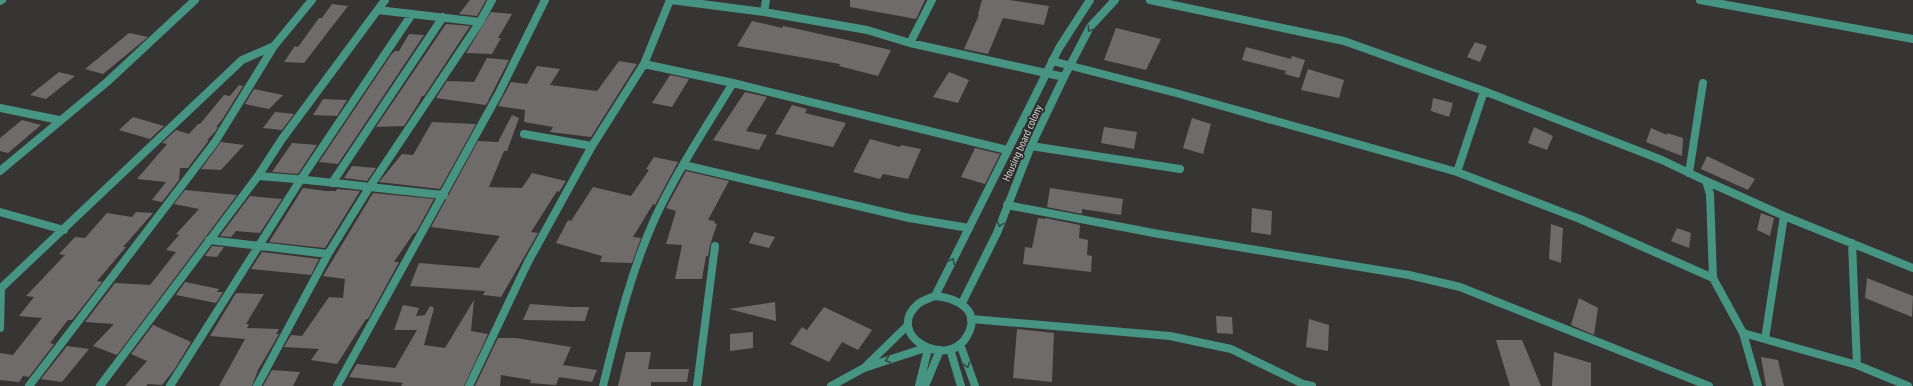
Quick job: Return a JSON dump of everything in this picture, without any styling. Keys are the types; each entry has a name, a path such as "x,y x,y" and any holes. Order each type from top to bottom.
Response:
{"street":[{"path":"0,171 59,120 107,82 195,0"},
{"path":"29,386 215,142 274,46 312,0"},
{"path":"100,386 258,176 282,139 385,0"},
{"path":"257,386 328,254 369,188 480,22 492,0"},
{"path":"337,386 444,195 499,93 545,0"},
{"path":"469,386 528,262 592,146 644,64 671,0 764,12 867,30 910,43 1064,77"},
{"path":"764,12 766,0"},
{"path":"910,43 932,0"},
{"name":"Housing board colony","path":"935,296 1052,61 1072,26 1090,0"},
{"name":"Housing board colony","path":"962,303 997,233 1031,146 1064,77 1090,27 1115,0"},
{"path":"1150,0 1344,41 1484,91 1662,160 1784,216 1913,268"},
{"path":"1700,0 1913,39"},
{"path":"378,10 480,22"},
{"path":"170,386 301,179 412,14"},
{"path":"332,183 444,17"},
{"path":"0,328 2,326 0,288 64,230 242,60 274,46"},
{"path":"1052,61 1176,93 1457,172 1580,219 1713,278"},
{"path":"644,64 1008,150"},
{"path":"1688,172 1703,83"},
{"path":"603,386 626,296 647,237 684,165 733,84"},
{"path":"1457,172 1484,91"},
{"path":"0,108 59,120"},
{"path":"524,134 592,146"},
{"path":"1031,146 1180,169"},
{"path":"684,165 909,218 969,228"},
{"path":"258,176 301,179 369,188 444,195"},
{"path":"1706,181 1710,194 1713,278 1743,333 1758,386"},
{"path":"1007,205 1159,234 1409,275 1460,287 1710,386"},
{"path":"0,212 64,230"},
{"path":"1765,339 1784,216"},
{"path":"209,240 328,254"},
{"path":"1852,244 1857,365"},
{"path":"697,386 715,246"},
{"path":"935,296 954,298 962,303 968,310 971,319 971,328 967,337 960,344 940,350 927,348 916,342 910,335 907,326 911,310 917,303 935,296"},
{"path":"971,319 1170,336 1231,349 1303,384 1312,386"},
{"path":"864,368 907,326"},
{"path":"1743,333 1857,365 1908,386"},
{"path":"960,344 975,386"},
{"path":"831,386 864,368 927,348"},
{"path":"919,386 927,348"},
{"path":"950,348 960,386"},
{"path":"925,386 940,350"}],"building":[{"path":"470,0 486,0 477,16 459,14"},
{"path":"850,0 925,0 916,19 850,7"},
{"path":"982,0 1009,0 1049,6 1044,25 1003,18 988,54 964,49 979,15"},
{"path":"332,4 348,6 304,63 284,62 295,46 298,47 319,18 322,18"},
{"path":"491,12 512,14 498,38 501,38 492,54 466,53"},
{"path":"752,21 782,28 783,26 891,50 878,76 839,66 840,64 737,46"},
{"path":"446,24 470,26 424,96 422,96 404,126 376,127"},
{"path":"1116,28 1161,39 1146,70 1104,60"},
{"path":"129,33 148,37 103,74 85,69"},
{"path":"409,34 424,35 338,164 319,162 391,55 395,51 399,51"},
{"path":"1475,42 1487,46 1480,62 1467,57"},
{"path":"1246,47 1291,59 1292,56 1305,60 1299,78 1285,74 1286,71 1242,60"},
{"path":"487,58 509,60 486,105 436,98 447,81 474,82"},
{"path":"619,61 637,64 591,137 550,132 553,127 524,122 525,110 498,106 511,82 527,84 537,66 560,69 550,85 597,91"},
{"path":"1308,69 1344,80 1339,98 1301,90"},
{"path":"59,72 75,76 46,99 30,95"},
{"path":"949,72 969,80 958,103 933,97"},
{"path":"670,75 689,79 672,107 652,103"},
{"path":"239,85 243,86 216,127 218,127 215,132 207,140 209,140 188,168 180,168 179,180 162,202 152,200 166,182 137,179 167,144 162,143 176,130 189,134 198,124 200,124 224,95 230,96"},
{"path":"254,89 283,95 269,109 245,104"},
{"path":"745,92 767,97 746,131 767,135 759,150 713,140"},
{"path":"1433,98 1453,103 1449,117 1431,111"},
{"path":"323,99 347,100 337,116 313,115"},
{"path":"792,105 807,109 805,113 846,123 833,147 775,134"},
{"path":"275,112 294,114 282,130 263,128"},
{"path":"512,115 519,118 507,151 504,151 489,187 522,188 532,173 566,181 559,192 557,191 531,232 538,233 501,297 483,295 485,291 410,286 419,263 479,268 500,236 431,227 478,141 498,142"},
{"path":"133,117 164,126 150,139 119,130"},
{"path":"1192,118 1211,124 1203,154 1183,148"},
{"path":"22,120 41,125 8,153 0,151 0,138"},
{"path":"432,122 476,124 440,189 379,182 402,154 413,155"},
{"path":"1104,127 1137,132 1134,149 1101,143"},
{"path":"1534,127 1553,136 1547,150 1528,143"},
{"path":"1651,128 1667,135 1667,133 1683,138 1682,156 1646,142"},
{"path":"870,139 900,147 901,145 921,149 908,179 883,174 880,179 853,172"},
{"path":"221,142 244,145 221,170 201,169"},
{"path":"292,143 317,145 298,174 272,172"},
{"path":"975,148 1000,154 985,184 961,177"},
{"path":"1707,156 1755,179 1748,190 1701,169"},
{"path":"654,157 678,162 655,205 653,204 633,237 641,238 632,263 600,262 602,256 556,243 568,220 571,221 593,187 631,196 649,170 646,169"},
{"path":"352,166 376,168 367,181 344,178"},
{"path":"686,171 729,181 708,220 715,221 714,223 717,224 708,256 706,256 702,279 675,279 682,245 666,244 676,211 666,208"},
{"path":"303,188 326,191 336,191 337,189 360,191 325,248 269,242"},
{"path":"1050,188 1123,199 1121,215 1082,209 1082,214 1047,207"},
{"path":"185,190 237,195 117,355 93,346 114,324 85,322 115,283 150,285 176,252 166,250 179,235 176,234 199,209 174,204"},
{"path":"373,193 434,199 416,232 413,234 394,262 399,262 368,319 366,319 337,364 311,360 319,349 284,347 291,335 302,336 329,297 343,298 345,279 323,276"},
{"path":"250,196 282,199 260,233 236,231 231,237 220,236"},
{"path":"1252,208 1272,211 1271,235 1251,232"},
{"path":"136,212 153,213 123,247 126,247 97,281 102,282 72,320 68,320 50,343 54,344 29,377 23,376 19,382 0,380 0,353 13,355 42,318 19,316 34,297 26,296 65,255 59,254 75,237 85,238 107,213 132,217"},
{"path":"1761,213 1774,218 1770,236 1757,230"},
{"path":"1038,218 1080,225 1079,238 1088,240 1087,255 1092,256 1091,272 1023,264 1025,247 1032,248"},
{"path":"1551,224 1563,228 1561,263 1549,259"},
{"path":"1677,228 1691,233 1689,248 1671,241"},
{"path":"754,232 775,237 769,248 749,243"},
{"path":"212,246 224,247 217,257 205,256"},
{"path":"262,252 319,259 311,275 251,269"},
{"path":"1867,278 1913,296 1912,317 1865,298"},
{"path":"185,282 219,289 217,292 223,292 216,303 176,295"},
{"path":"236,293 264,294 246,324 249,324 247,328 279,329 276,334 279,334 258,370 252,386 219,386 245,339 210,336"},
{"path":"1579,298 1598,308 1594,335 1571,325"},
{"path":"474,300 471,331 488,334 464,386 401,386 403,383 349,377 357,364 395,368 417,330 394,330 403,305 419,308 416,316 425,315 430,306 434,308 424,345 445,348"},
{"path":"775,302 776,321 729,309"},
{"path":"530,304 589,307 585,321 523,320"},
{"path":"824,307 872,330 858,350 842,342 829,362 790,344 802,327 807,330"},
{"path":"1216,316 1232,317 1233,334 1217,333"},
{"path":"1309,319 1329,325 1328,351 1306,347"},
{"path":"153,325 191,342 174,370 162,385 148,384 146,386 125,386 147,361 131,354"},
{"path":"1017,329 1054,333 1052,382 1013,378"},
{"path":"753,332 753,348 730,351 730,334"},
{"path":"498,338 516,338 571,347 563,365 597,370 592,382 559,377 556,385 530,383 531,380 501,375 500,386 475,386"},
{"path":"1496,340 1522,340 1541,386 1510,386"},
{"path":"67,346 89,349 62,382 41,379"},
{"path":"626,352 651,352 648,369 689,369 687,382 651,382 651,386 618,386"},
{"path":"1554,352 1591,363 1591,386 1552,386"},
{"path":"1761,357 1778,360 1784,386 1766,386"},
{"path":"272,370 300,372 293,386 263,386"}]}
